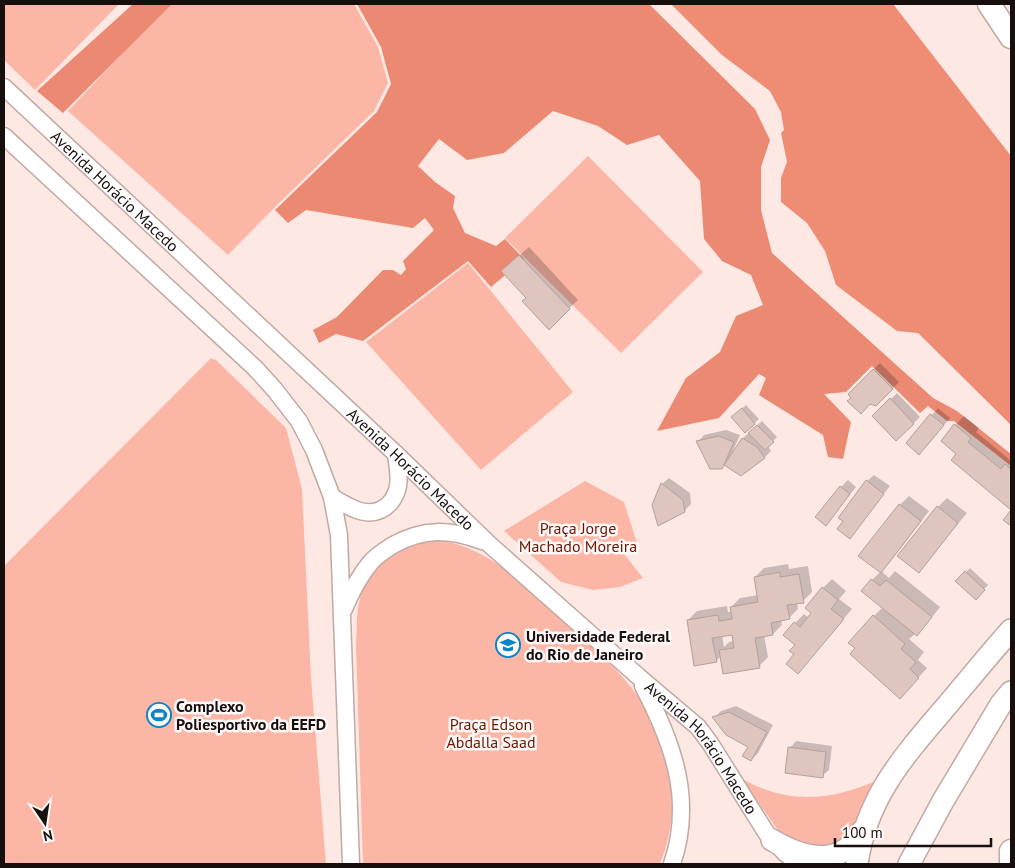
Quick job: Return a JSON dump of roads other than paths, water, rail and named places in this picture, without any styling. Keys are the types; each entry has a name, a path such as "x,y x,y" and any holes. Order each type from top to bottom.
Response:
{"highway":[{"path":"989,4 1011,37"},
{"path":"772,840 804,856 823,859 840,855 851,848 856,842 881,792 901,760 1011,630"},
{"path":"909,864 943,801 1001,704 1011,692"},
{"path":"896,864 943,801"},
{"path":"857,864 865,824"},
{"path":"1011,851 1011,864"}],"street":[{"name":"Avenida Horácio Macedo","path":"4,88 396,454 489,544 698,727 710,742 772,840 799,864"},
{"path":"4,136 255,368 299,421 314,450 332,497 339,536 351,864"},
{"path":"332,497 350,508 364,512 379,511 386,507 393,500 397,492 396,454"},
{"path":"342,611 352,591 372,560 405,538 426,532 447,532 462,534 489,544"},
{"path":"639,677 667,734 678,776 681,802 680,827 677,850 672,864"}],"place":[{"name":"Universidade Federal do Rio de Janeiro","path":"508,645"},
{"name":"Complexo Poliesportivo da EEFD","path":"159,715"}],"park label":[{"name":"Praça Jorge Machado Moreira","path":"578,537"},
{"name":"Praça Edson Abdalla Saad","path":"491,733"}]}
